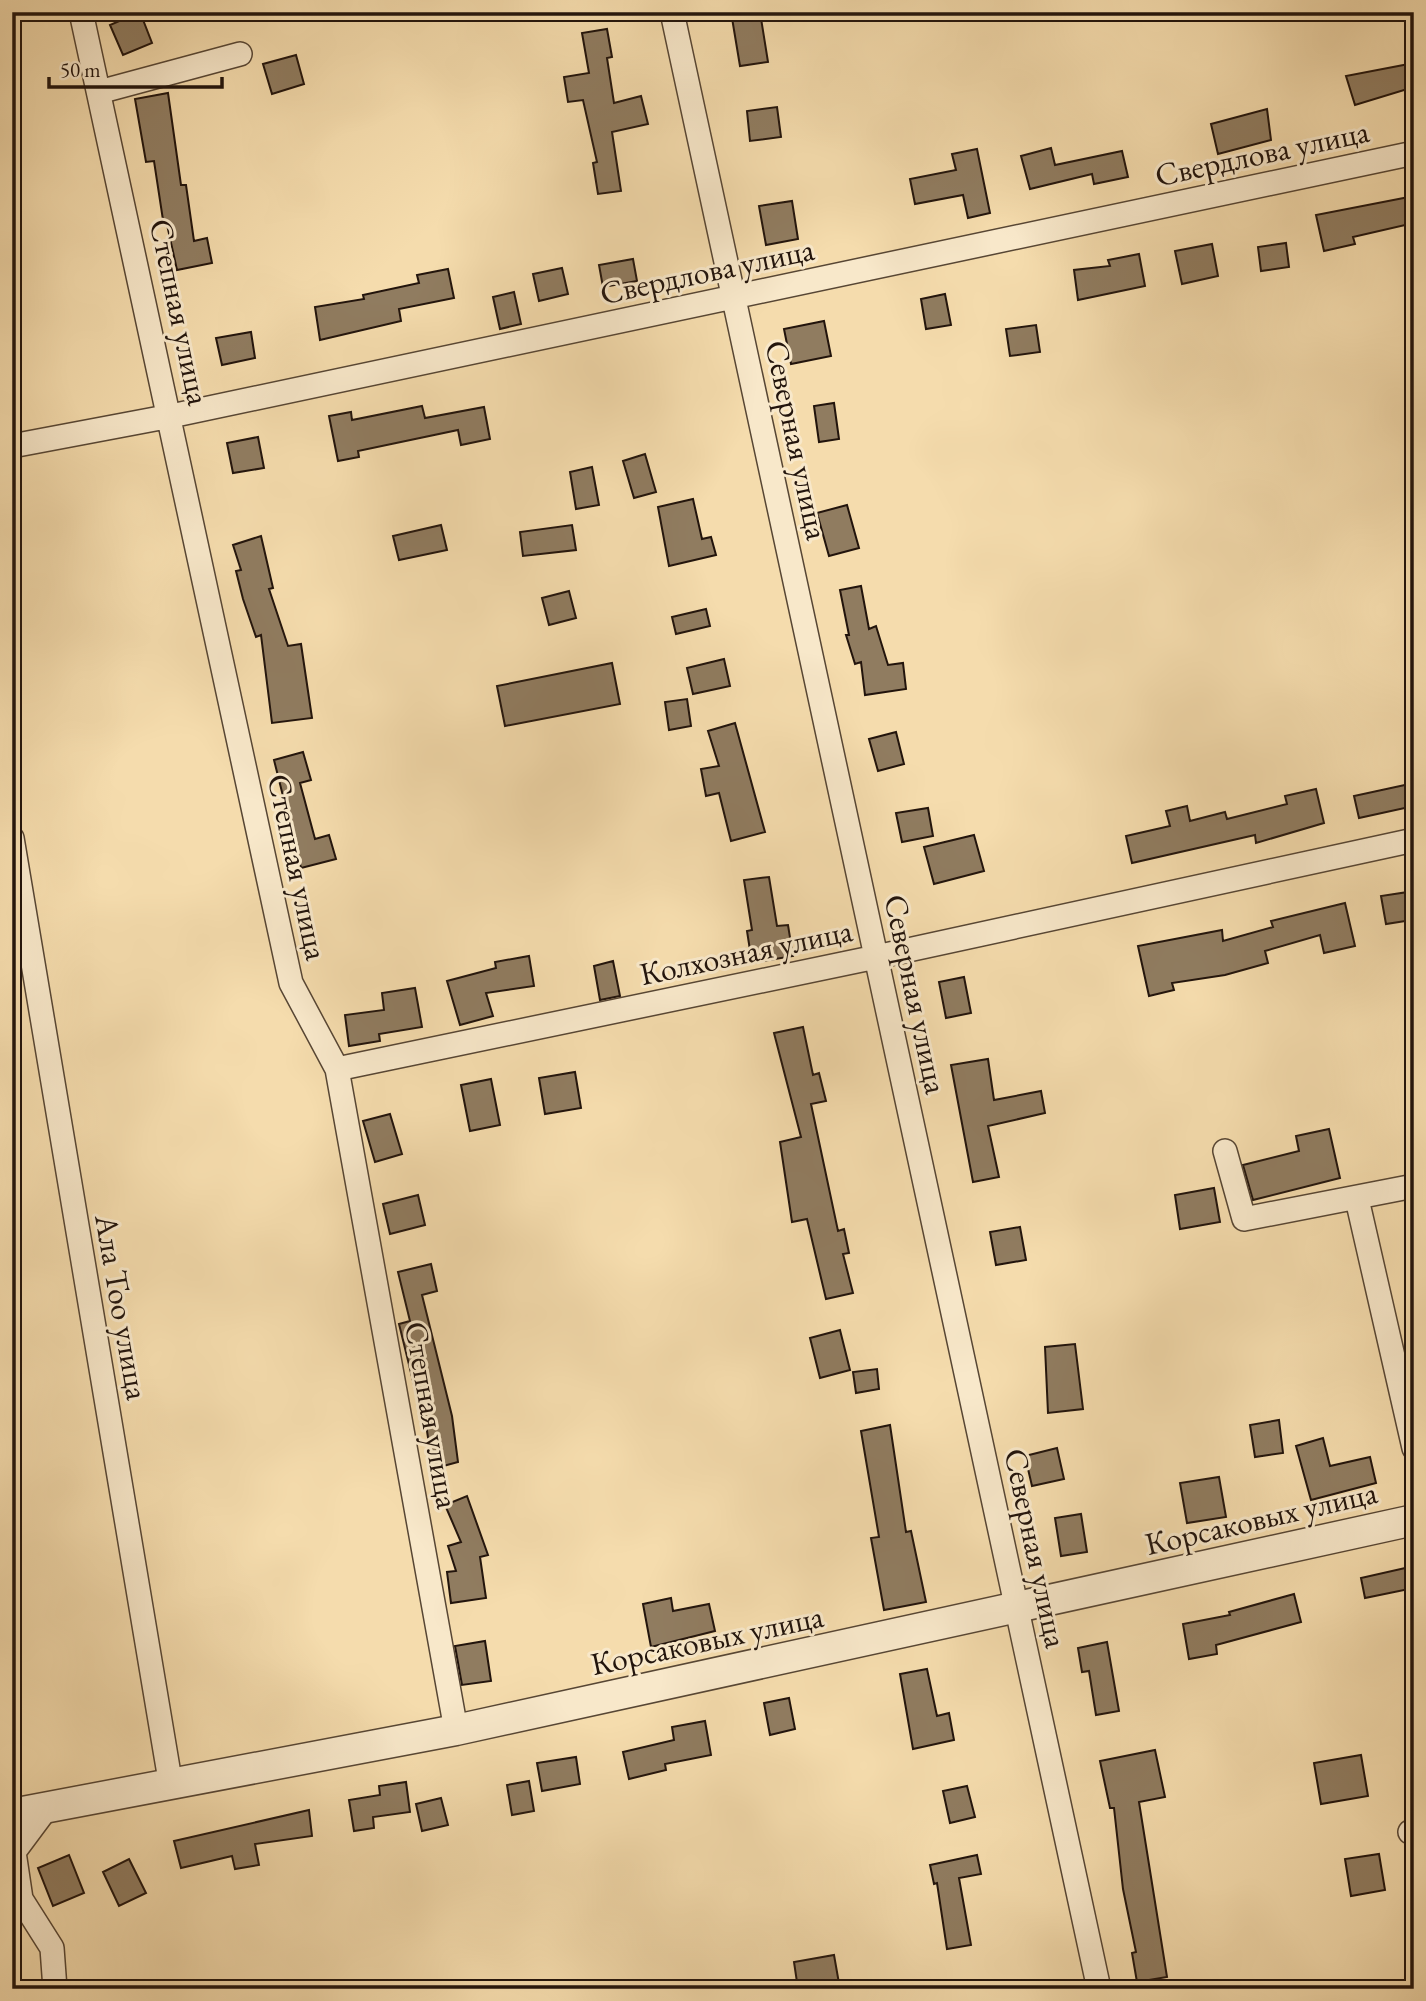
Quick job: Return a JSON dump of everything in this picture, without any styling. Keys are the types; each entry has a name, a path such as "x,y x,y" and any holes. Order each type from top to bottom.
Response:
{"street":[{"name":"Степная улица","path":"81,12 171,415 291,984 337,1069 456,1730"},
{"name":"Северная улица","path":"672,12 1099,1989"},
{"path":"99,92 240,54"},
{"name":"Свердлова улица","path":"12,446 734,298 1414,153"},
{"name":"Ала Тоо улица","path":"12,838 171,1786"},
{"name":"Колхозная улица","path":"337,1069 876,957 1414,840"},
{"path":"1226,1151 1244,1219 1414,1186"},
{"path":"1357,1199 1414,1448"},
{"name":"Корсаковых улица","path":"12,1814 456,1730 1414,1520"},
{"path":"46,1809 14,1852 20,1899 51,1948 55,1989"}],"building":[{"path":"140,12 152,43 123,55 110,25"},
{"path":"731,12 760,12 768,62 740,66"},
{"path":"607,29 612,57 607,58 614,103 641,96 648,124 612,132 621,191 598,194 593,163 597,162 583,100 568,102 564,77 589,73 582,33"},
{"path":"296,55 304,84 272,94 263,64"},
{"path":"1414,63 1414,87 1355,105 1346,76"},
{"path":"168,93 181,185 186,185 194,241 207,238 212,263 177,270 166,220 163,220 154,161 146,162 135,99"},
{"path":"777,107 781,137 750,141 747,111"},
{"path":"1267,109 1271,140 1218,154 1211,124"},
{"path":"1051,148 1055,165 1122,151 1128,177 1094,184 1092,174 1030,189 1021,156"},
{"path":"977,149 990,213 968,218 963,195 915,204 910,179 956,170 952,154"},
{"path":"1414,196 1414,223 1353,237 1355,244 1324,251 1316,215"},
{"path":"792,201 798,239 766,245 759,206"},
{"path":"1286,243 1289,267 1261,271 1258,247"},
{"path":"1212,244 1218,276 1182,284 1175,251"},
{"path":"1139,254 1145,286 1078,300 1074,270 1110,266 1108,260"},
{"path":"633,259 637,281 603,287 599,265"},
{"path":"562,268 568,294 539,301 533,274"},
{"path":"448,269 454,298 399,309 401,321 320,340 315,307 364,299 363,295 419,283 417,275"},
{"path":"514,292 521,324 500,329 493,297"},
{"path":"945,294 951,325 926,329 921,299"},
{"path":"824,321 831,356 791,364 784,329"},
{"path":"1036,325 1040,352 1010,356 1006,329"},
{"path":"251,332 255,358 222,365 216,338"},
{"path":"834,403 839,439 819,442 814,406"},
{"path":"422,406 425,418 484,407 490,439 461,445 458,430 358,451 359,457 338,461 329,416 351,412 352,420"},
{"path":"258,437 264,468 233,473 227,443"},
{"path":"645,454 656,492 634,498 623,461"},
{"path":"592,467 599,505 576,509 570,472"},
{"path":"693,499 702,539 711,537 716,555 669,566 658,507"},
{"path":"847,505 859,548 829,556 817,513"},
{"path":"441,525 447,550 399,560 393,536"},
{"path":"572,525 576,550 523,556 520,532"},
{"path":"261,536 273,588 269,589 288,646 301,644 312,718 272,723 261,635 256,637 243,599 236,571 241,570 233,545"},
{"path":"861,586 869,629 876,626 888,665 903,663 906,689 865,695 861,662 855,664 846,635 849,635 840,590"},
{"path":"569,591 576,618 549,625 542,598"},
{"path":"706,609 710,626 676,634 672,617"},
{"path":"724,659 730,686 693,694 687,668"},
{"path":"612,663 620,704 505,726 497,686"},
{"path":"687,699 691,726 669,730 665,702"},
{"path":"735,723 765,832 731,841 719,793 706,796 701,769 719,766 708,731"},
{"path":"896,732 904,764 878,771 869,739"},
{"path":"303,752 311,780 300,783 315,839 329,835 336,859 301,868 274,760"},
{"path":"1414,783 1414,806 1359,818 1354,796"},
{"path":"1316,789 1324,823 1256,843 1255,835 1132,863 1126,836 1170,826 1166,811 1187,806 1190,821 1225,812 1227,819 1287,804 1285,796"},
{"path":"928,808 933,836 902,842 896,813"},
{"path":"974,835 984,871 934,884 924,847"},
{"path":"769,877 777,926 788,925 793,956 752,963 747,931 752,930 744,880"},
{"path":"1408,892 1412,920 1386,924 1381,896"},
{"path":"1345,903 1355,946 1324,953 1320,935 1265,951 1268,963 1225,975 1172,983 1174,990 1149,996 1138,946 1222,930 1223,941 1273,927 1271,921"},
{"path":"529,956 534,986 486,993 493,1016 460,1025 447,981 496,968 495,962"},
{"path":"613,961 620,996 600,1000 594,966"},
{"path":"964,977 971,1013 946,1018 939,982"},
{"path":"415,988 422,1027 379,1034 380,1041 349,1046 345,1015 384,1010 382,993"},
{"path":"803,1027 813,1075 819,1073 826,1101 811,1104 838,1231 844,1229 849,1253 843,1254 853,1293 826,1299 807,1219 792,1222 780,1142 801,1137 774,1033"},
{"path":"988,1059 994,1100 1041,1091 1045,1113 988,1126 999,1177 973,1182 951,1065"},
{"path":"575,1072 581,1108 545,1114 539,1078"},
{"path":"491,1079 500,1125 470,1131 461,1085"},
{"path":"390,1114 402,1154 375,1162 363,1121"},
{"path":"1329,1129 1340,1178 1253,1200 1243,1165 1299,1151 1296,1136"},
{"path":"1214,1188 1220,1222 1180,1229 1175,1195"},
{"path":"418,1195 425,1225 390,1234 383,1204"},
{"path":"1020,1227 1026,1260 996,1265 990,1232"},
{"path":"431,1264 437,1291 422,1295 452,1416 458,1462 436,1468 429,1444 421,1392 416,1393 399,1324 410,1321 398,1272"},
{"path":"840,1330 850,1370 820,1378 810,1338"},
{"path":"1075,1344 1083,1409 1048,1413 1045,1347"},
{"path":"877,1369 879,1389 856,1393 853,1372"},
{"path":"1279,1420 1283,1453 1255,1457 1250,1425"},
{"path":"890,1425 906,1532 911,1531 926,1602 884,1610 871,1538 879,1537 861,1431"},
{"path":"1323,1438 1330,1466 1370,1457 1376,1483 1311,1500 1296,1446"},
{"path":"1057,1448 1064,1479 1032,1486 1025,1456"},
{"path":"1219,1477 1226,1517 1187,1523 1180,1483"},
{"path":"467,1496 488,1555 480,1557 486,1598 451,1603 447,1572 456,1571 448,1546 461,1542 445,1505"},
{"path":"1081,1514 1087,1552 1061,1556 1055,1518"},
{"path":"1414,1566 1414,1588 1365,1598 1361,1578"},
{"path":"1294,1594 1301,1622 1216,1645 1217,1654 1189,1659 1183,1624 1230,1615 1229,1612"},
{"path":"671,1598 673,1611 709,1604 715,1631 651,1647 643,1604"},
{"path":"485,1641 491,1681 462,1685 455,1646"},
{"path":"1107,1642 1119,1711 1096,1715 1089,1671 1082,1672 1078,1648"},
{"path":"927,1669 937,1716 949,1713 954,1740 913,1749 900,1674"},
{"path":"789,1698 795,1729 770,1735 764,1703"},
{"path":"705,1721 711,1755 665,1764 666,1770 629,1779 623,1752 674,1740 672,1727"},
{"path":"1155,1750 1165,1797 1139,1802 1167,1977 1137,1982 1132,1953 1136,1952 1123,1889 1114,1808 1110,1808 1100,1761"},
{"path":"1361,1755 1368,1796 1321,1804 1314,1763"},
{"path":"576,1757 580,1784 542,1791 537,1763"},
{"path":"529,1781 534,1811 512,1815 507,1785"},
{"path":"406,1782 410,1812 373,1817 374,1828 354,1831 349,1800 380,1795 379,1786"},
{"path":"967,1786 975,1817 950,1823 943,1791"},
{"path":"441,1798 448,1825 422,1831 416,1804"},
{"path":"309,1810 312,1836 255,1844 259,1865 235,1869 232,1856 181,1868 174,1841"},
{"path":"1379,1854 1385,1890 1351,1896 1345,1859"},
{"path":"69,1855 84,1893 53,1906 38,1868"},
{"path":"977,1855 981,1874 959,1878 971,1945 947,1949 937,1883 934,1884 930,1865"},
{"path":"129,1859 146,1893 119,1906 103,1872"},
{"path":"834,1955 840,1989 798,1989 794,1962"}]}
